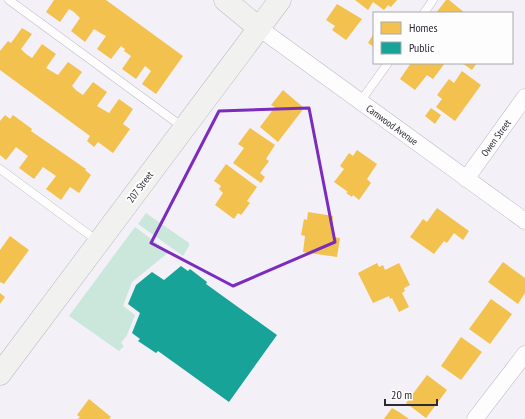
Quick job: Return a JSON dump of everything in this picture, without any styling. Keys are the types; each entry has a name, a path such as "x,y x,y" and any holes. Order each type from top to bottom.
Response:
{"street":[{"path":"225,0 259,28"},
{"name":"207 Street","path":"0,374 280,0"},
{"name":"Camwood Avenue","path":"259,28 525,221"},
{"name":"Owen Street","path":"466,179 525,97"},
{"path":"475,419 525,354"}],"lane":[{"path":"8,0 184,128"},
{"path":"425,12 433,0"},
{"path":"360,102 387,64"},
{"path":"0,169 98,242"}],"highlighted area":[{"path":"309,108 335,242 233,286 151,243 219,111"}],"green space":[{"path":"146,213 189,243 189,246 183,256 138,224"},
{"path":"135,227 169,252 132,282 123,306 135,315 127,335 121,343 124,346 119,351 69,316"}],"building: Homes":[{"path":"54,0 106,0 183,56 156,94 142,84 151,71 145,66 136,79 122,69 131,56 124,51 125,49 121,46 111,59 97,49 106,36 94,29 85,42 71,31 80,18 74,12 69,9 60,22 46,12"},
{"path":"355,0 397,0 391,7 388,5 384,10 373,2 368,10"},
{"path":"446,0 449,0 464,12 437,12"},
{"path":"337,4 362,19 346,40 332,30 335,26 326,20"},
{"path":"22,28 32,34 21,49 26,54 32,58 42,44 56,54 46,68 58,75 68,62 82,72 72,86 77,91 83,95 93,82 107,92 97,106 109,113 119,99 133,109 123,124 130,129 113,153 98,142 94,147 87,141 90,136 0,70 0,51 8,41 11,43"},
{"path":"373,35 373,46 368,43"},
{"path":"410,64 444,64 433,79 427,75 415,90 400,79"},
{"path":"463,64 476,64 472,70"},
{"path":"462,71 481,85 455,121 436,107 442,99 437,95 449,79 454,83"},
{"path":"283,90 304,108 278,142 260,127 275,107 271,105"},
{"path":"431,108 441,115 435,124 425,116"},
{"path":"5,115 10,119 13,115 32,129 31,131 86,169 85,170 91,175 79,193 70,187 61,200 46,189 56,176 43,167 34,179 19,168 28,156 16,147 6,160 0,155 0,121"},
{"path":"250,128 275,145 266,159 269,161 260,173 265,177 261,183 233,163 244,148 238,144"},
{"path":"357,150 377,164 367,179 371,183 359,200 353,195 352,197 346,193 348,192 334,182 344,169 340,166 349,153 353,156"},
{"path":"226,164 257,187 247,201 250,203 241,215 238,213 234,219 215,205 223,193 219,189 221,186 214,181"},
{"path":"437,208 469,231 463,240 454,233 447,243 444,241 434,254 410,237 423,219 427,222"},
{"path":"308,212 333,216 331,231 334,232 333,237 340,238 337,257 303,252 305,236 301,235 304,219 307,220"},
{"path":"10,236 29,250 4,284 0,282 0,250"},
{"path":"503,262 525,278 525,293 518,304 488,282"},
{"path":"377,263 379,267 383,265 385,270 399,263 410,285 404,288 405,291 402,293 409,307 399,312 392,298 390,299 389,296 373,303 358,273"},
{"path":"0,293 5,297 0,304"},
{"path":"491,299 512,314 490,344 469,329"},
{"path":"461,337 482,352 461,380 441,366"},
{"path":"427,375 447,390 426,418 406,403"},
{"path":"89,399 111,417 109,419 78,419 80,417 77,415"},
{"path":"392,408 399,412 409,419 384,419"}],"building: Public":[{"path":"181,266 188,271 190,269 207,282 206,284 277,335 229,402 158,351 156,353 138,341 140,339 132,333 140,313 128,304 136,285 152,272 164,280"}]}
